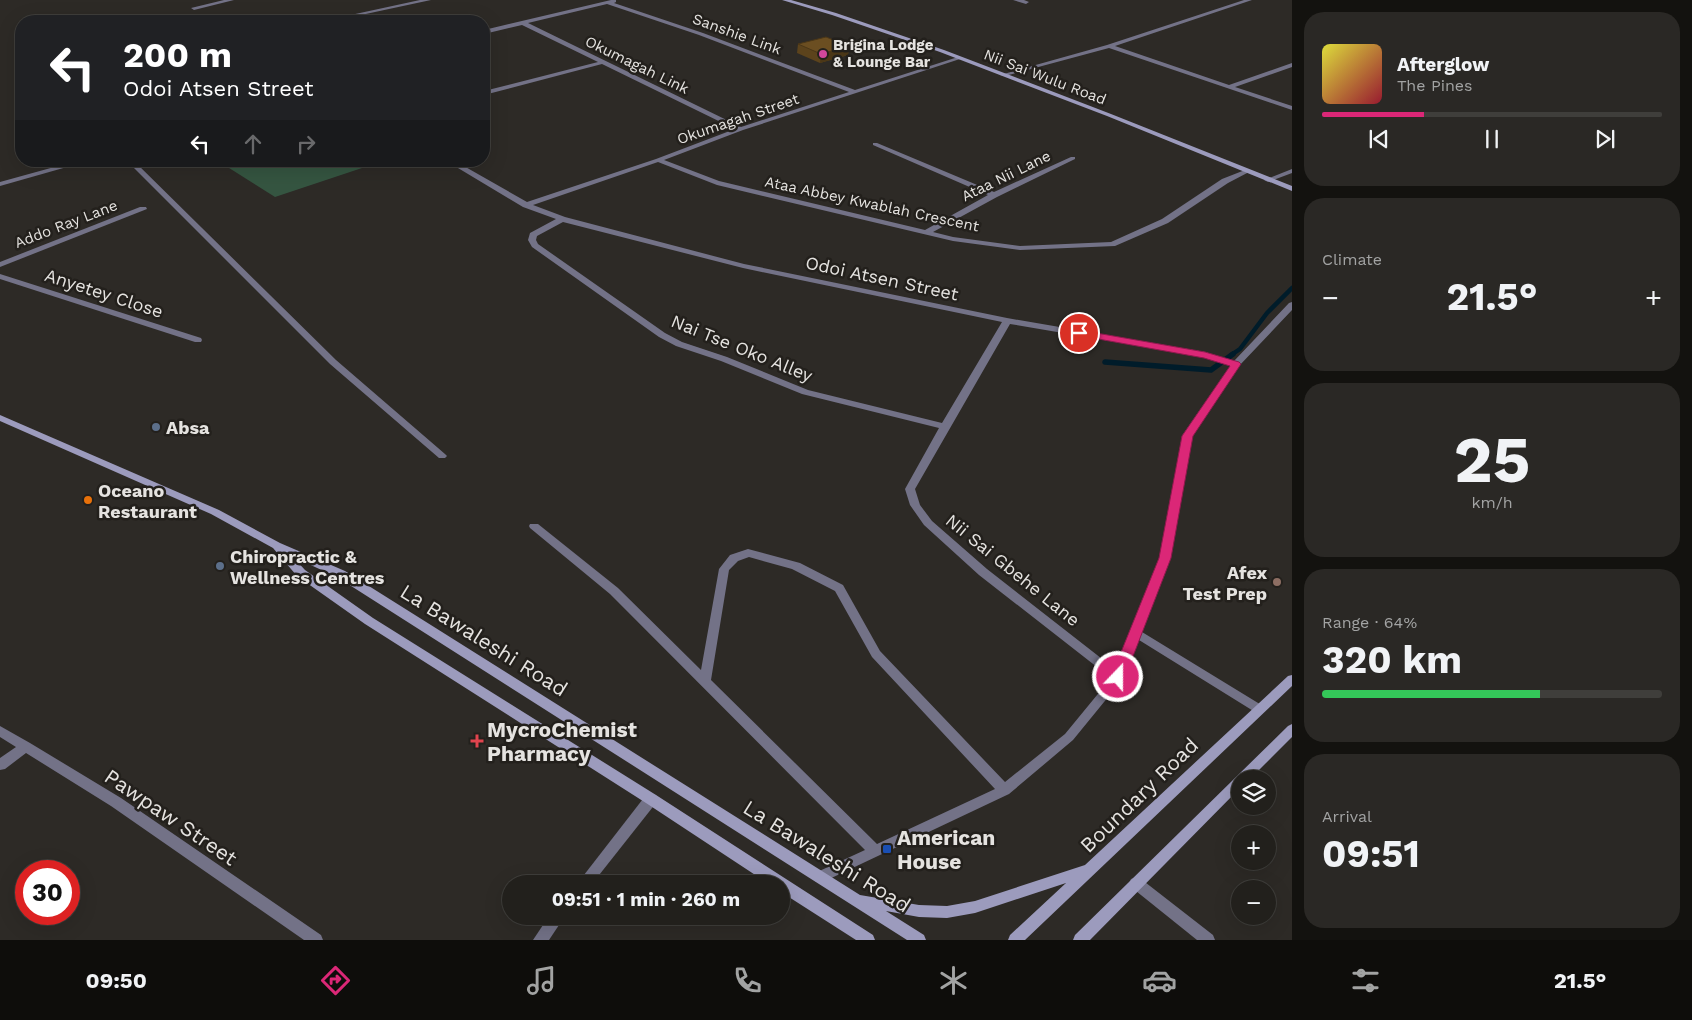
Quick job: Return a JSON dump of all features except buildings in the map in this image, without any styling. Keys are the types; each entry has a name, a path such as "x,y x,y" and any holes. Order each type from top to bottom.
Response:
{"main road":[{"name":"Nii Sai Wulu Road","path":"785,0 834,14 960,58 1109,115 1292,189"},
{"name":"La Bawaleshi Road","path":"0,418 215,512 276,545 341,574 920,940"},
{"name":"La Bawaleshi Road","path":"276,545 301,573 369,621 651,799 767,875"},
{"name":"Boundary Road","path":"1015,940 1292,679"},
{"path":"1251,770 1292,729"},
{"path":"1080,940 1136,882 1231,790"},
{"path":"858,900 920,911 947,912 975,907 1092,869"},
{"name":"La Bawaleshi Road","path":"790,890 855,935 868,940"}],"street":[{"path":"194,8 231,0"},
{"path":"355,15 428,0"},
{"path":"490,31 617,0"},
{"path":"1016,0 1026,2"},
{"path":"1003,75 1109,46 1249,0"},
{"name":"Sanshie Link","path":"609,3 710,37 854,92"},
{"name":"Okumagah Link","path":"523,23 741,129"},
{"path":"1109,46 1292,108"},
{"name":"Okumagah Street","path":"526,205 658,160 741,129 960,58"},
{"path":"490,91 603,62"},
{"path":"1228,87 1292,65"},
{"path":"876,144 994,195"},
{"name":"Ataa Nii Lane","path":"926,233 994,195 1073,158"},
{"name":"Ataa Abbey Kwablah Crescent","path":"658,160 717,184 953,239 1020,248 1112,244 1165,221 1225,182 1246,171"},
{"path":"0,184 63,167"},
{"path":"136,167 333,362 442,456"},
{"name":"Odoi Atsen Street","path":"460,167 526,205 562,219 743,266 1007,321 1205,356 1232,363"},
{"path":"1268,180 1292,171"},
{"name":"Addo Ray Lane","path":"0,265 143,209"},
{"name":"Nai Tse Oko Alley","path":"562,219 533,235 532,240 535,245 662,335 678,344 724,359 805,392 945,427"},
{"name":"Anyetey Close","path":"0,276 198,340"},
{"path":"820,877 1004,790 1070,737 1118,677 1136,633 1165,558 1187,436 1232,363 1292,305"},
{"name":"Nii Sai Gbehe Lane","path":"1007,321 910,490 915,505 928,523 984,572 1118,677"},
{"path":"534,526 614,591 874,850"},
{"path":"706,681 724,569 734,558 748,553 796,566 839,588 876,654 1004,790"},
{"path":"1136,633 1259,709"},
{"name":"Pawpaw Street","path":"0,731 116,802 316,940"},
{"path":"0,765 26,746"},
{"path":"591,875 651,799"},
{"path":"1136,882 1208,940"},
{"path":"540,940 551,925"}],"green space":[{"path":"228,167 365,167 275,197"}],"waterway":[{"path":"1231,355 1240,349 1267,313 1292,288"},
{"path":"1105,362 1211,370 1233,354"}],"place":[{"name":"Brigina Lodge & Lounge Bar","path":"823,54"},
{"name":"Absa","path":"156,427"},
{"name":"Oceano Restaurant","path":"88,500"},
{"name":"Chiropractic & Wellness Centres","path":"220,566"},
{"name":"Afex Test Prep","path":"1277,582"},
{"name":"MycroChemist Pharmacy","path":"477,741"},
{"name":"American House","path":"887,849"}],"route":[{"path":"1079,333 1205,356 1236,364 1187,436 1165,558 1118,677"}]}
